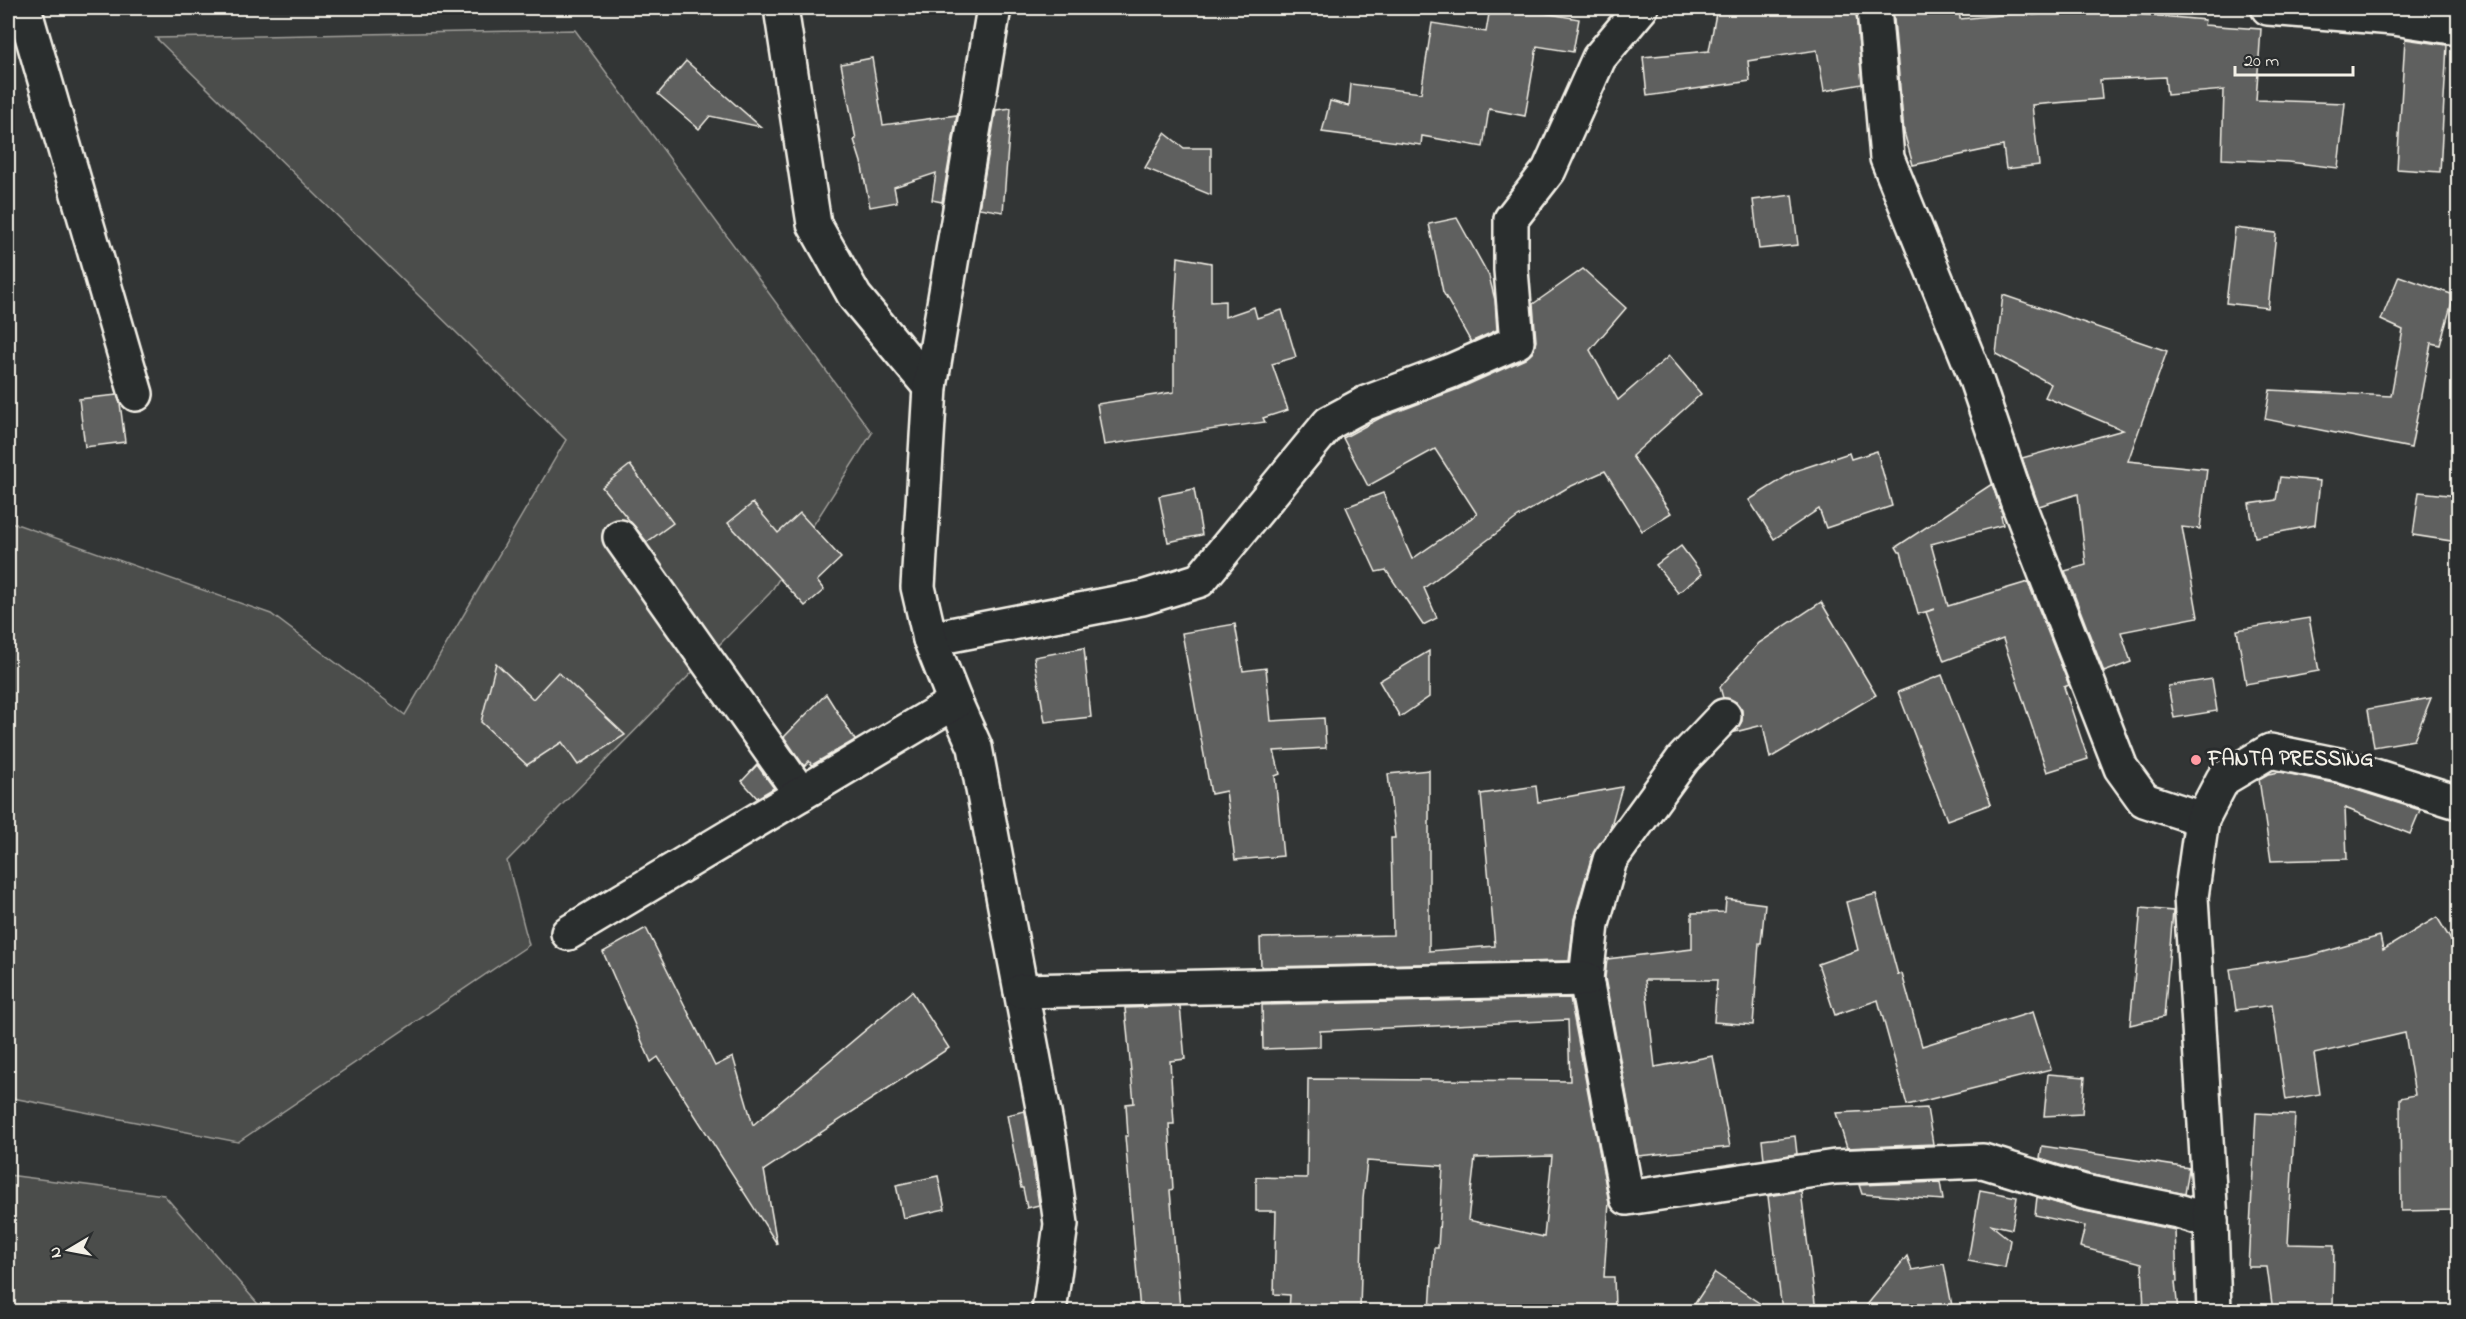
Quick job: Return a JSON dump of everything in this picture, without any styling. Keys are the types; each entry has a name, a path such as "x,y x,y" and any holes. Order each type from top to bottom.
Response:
{"street":[{"path":"24,8 136,394"},
{"path":"781,8 814,224 855,297 930,387"},
{"path":"994,8 930,387 918,587 930,639 975,747 1050,1145 1061,1224 1049,1311"},
{"path":"930,639 1142,598 1200,580 1329,423 1366,403 1517,342 1511,270 1512,219 1549,170 1599,58 1641,8"},
{"path":"1874,8 1887,158 1972,368 2018,503 2121,768 2144,800 2202,819"},
{"path":"2268,8 2394,18 2458,28"},
{"path":"620,537 801,794"},
{"path":"568,933 955,702"},
{"path":"1724,716 1683,759 1610,860 1592,924 1586,979 1627,1198 1836,1167 1983,1161 2084,1192 2178,1211 2211,1221"},
{"path":"2214,1311 2211,1221 2191,897 2202,819 2223,779 2270,751 2339,765 2458,802"},
{"path":"1021,991 1586,979"}],"shaded area":[{"path":"575,30 872,433 770,593 507,861 529,945 238,1142 13,1098 8,1087 8,521 271,614 405,715 566,440 156,38"},
{"path":"8,1175 164,1195 264,1311 8,1311"}],"building":[{"path":"1490,8 1533,8 1533,11 1579,19 1573,52 1537,46 1525,116 1489,109 1483,147 1422,136 1421,145 1322,132 1330,101 1349,106 1351,84 1421,93 1432,23 1486,32"},
{"path":"1717,8 1852,8 1852,12 1856,12 1862,84 1824,91 1817,50 1748,61 1750,81 1647,96 1643,57 1709,51"},
{"path":"1893,8 1959,8 1960,19 2033,12 2033,15 2064,12 2065,14 2114,12 2205,20 2204,25 2261,29 2256,100 2345,103 2338,168 2289,162 2222,159 2224,90 2167,95 2165,77 2100,80 2102,99 2032,105 2039,165 2006,169 2003,146 1913,165 1904,132"},
{"path":"2405,39 2447,45 2440,172 2397,169"},
{"path":"872,58 883,125 957,115 942,202 932,200 936,173 894,187 897,202 870,207 854,140 856,139 841,64"},
{"path":"686,61 761,127 710,116 699,129 658,94"},
{"path":"1011,108 1003,212 979,208 996,110"},
{"path":"1165,133 1184,148 1211,148 1211,195 1145,168"},
{"path":"1792,195 1798,245 1759,249 1753,200"},
{"path":"1457,218 1489,276 1495,300 1497,330 1471,342 1443,292 1429,224"},
{"path":"2235,228 2276,233 2268,308 2226,303"},
{"path":"1178,257 1211,263 1211,302 1225,301 1225,317 1254,307 1257,318 1282,310 1296,357 1272,364 1288,410 1263,418 1265,422 1104,445 1097,404 1174,392 1174,327"},
{"path":"1583,269 1626,308 1590,350 1618,400 1669,356 1701,394 1632,456 1671,513 1642,531 1605,471 1567,488 1518,517 1424,588 1437,618 1423,625 1386,570 1376,572 1346,507 1383,493 1412,559 1477,514 1435,449 1368,486 1343,438 1380,418 1458,389 1525,359 1533,352 1536,341 1533,304"},
{"path":"2399,276 2454,295 2440,345 2431,343 2411,448 2265,419 2270,390 2391,396 2403,330 2381,320"},
{"path":"2003,295 2167,351 2128,461 2207,469 2200,529 2182,527 2198,617 2121,632 2131,662 2104,672 2065,571 2086,565 2078,494 2039,506 2022,458 2123,430 2045,397 2051,384 1996,354"},
{"path":"117,395 125,442 85,447 79,399"},
{"path":"1877,451 1892,506 1826,528 1819,509 1774,539 1749,500 1795,471 1849,453 1851,459"},
{"path":"630,465 673,523 647,542 602,487"},
{"path":"2280,477 2320,481 2315,525 2255,537 2249,504 2276,500"},
{"path":"1992,484 2003,516 2001,516 2003,525 1931,544 1948,606 2028,582 2069,685 2064,687 2088,759 2047,772 2003,639 1944,661 1926,612 1935,609 1918,614 1901,552 1896,547"},
{"path":"1194,489 1202,535 1168,542 1159,496"},
{"path":"2419,492 2458,496 2458,542 2413,535"},
{"path":"753,503 778,533 800,513 841,558 817,581 824,590 805,606 728,523"},
{"path":"1681,546 1702,574 1678,593 1656,565"},
{"path":"1821,602 1876,695 1770,758 1763,725 1735,732 1742,721 1742,710 1736,702 1723,698 1720,687 1759,643"},
{"path":"2309,618 2319,671 2246,684 2237,630"},
{"path":"1235,624 1243,671 1266,668 1271,721 1324,718 1326,748 1274,751 1280,774 1275,776 1283,856 1235,860 1226,791 1211,794 1182,633"},
{"path":"1084,648 1091,717 1045,722 1034,657"},
{"path":"1429,651 1429,697 1400,717 1379,681"},
{"path":"496,663 533,699 558,672 625,735 578,765 562,742 527,765 481,722"},
{"path":"1942,675 1991,804 1947,820 1898,692"},
{"path":"2212,679 2217,711 2174,718 2168,686"},
{"path":"826,694 855,740 812,765 809,761 804,766 784,737"},
{"path":"2431,698 2414,740 2374,747 2368,709"},
{"path":"757,765 774,788 757,798 742,781"},
{"path":"1429,770 1429,951 1495,946 1481,794 1536,786 1538,802 1622,787 1610,829 1592,855 1574,919 1569,961 1261,967 1260,938 1393,935 1391,838 1395,838 1388,774"},
{"path":"2280,772 2334,783 2420,810 2410,834 2345,808 2347,859 2271,861 2259,779 2268,774"},
{"path":"1876,894 1898,975 1902,974 1922,1046 2033,1012 2051,1069 1907,1105 1878,1000 1835,1015 1818,964 1858,950 1846,902"},
{"path":"1726,899 1765,904 1761,943 1759,943 1753,1025 1714,1022 1717,980 1645,980 1655,1067 1713,1056 1730,1147 1638,1156 1605,978 1607,959 1692,949 1692,913 1725,912"},
{"path":"2141,908 2173,911 2164,1017 2130,1025"},
{"path":"2437,917 2458,952 2458,1023 2451,1025 2458,1075 2458,1210 2401,1211 2400,1098 2415,1095 2405,1033 2314,1054 2320,1094 2286,1100 2272,1005 2236,1010 2230,969 2310,956 2380,936 2383,950"},
{"path":"646,928 715,1066 733,1057 753,1125 912,991 949,1048 764,1170 777,1244 658,1057 651,1062 603,952"},
{"path":"1570,998 1609,1202 1604,1277 1614,1277 1615,1307 1553,1311 1430,1311 1434,1248 1438,1248 1443,1166 1367,1161 1363,1199 1360,1311 1289,1311 1290,1295 1274,1294 1276,1211 1256,1211 1256,1177 1307,1178 1308,1079 1570,1081 1568,1020 1320,1031 1320,1047 1263,1049 1262,1005","holes":["1552,1156 1544,1237 1468,1220 1475,1158"]},
{"path":"1180,1006 1185,1059 1170,1061 1174,1124 1169,1124 1173,1189 1170,1190 1180,1309 1140,1311 1125,1136 1128,1136 1126,1104 1134,1103 1125,1008"},
{"path":"2048,1074 2085,1077 2082,1114 2044,1116"},
{"path":"1927,1108 1933,1144 1847,1148 1836,1113"},
{"path":"1025,1111 1039,1205 1027,1208 1007,1115"},
{"path":"2256,1113 2295,1115 2288,1244 2334,1245 2333,1311 2273,1311 2267,1267 2248,1267"},
{"path":"1795,1136 1797,1154 1764,1159 1762,1140"},
{"path":"2042,1146 2189,1168 2185,1194 2089,1174 2040,1159"},
{"path":"938,1176 945,1209 903,1218 896,1185"},
{"path":"1940,1182 1943,1200 1862,1194 1859,1185"},
{"path":"1980,1190 2017,1197 2012,1229 1990,1224 2010,1240 2005,1268 1968,1261"},
{"path":"1801,1191 1816,1311 1782,1311 1768,1196"},
{"path":"2037,1197 2080,1210 2175,1230 2177,1282 2175,1282 2178,1311 2144,1311 2142,1263 2080,1247 2085,1226 2035,1215"},
{"path":"1907,1256 1912,1270 1944,1264 1953,1311 1862,1311"},
{"path":"1715,1273 1771,1311 1690,1311"}],"place":[{"name":"FANTA PRESSING","path":"2196,760"}]}
